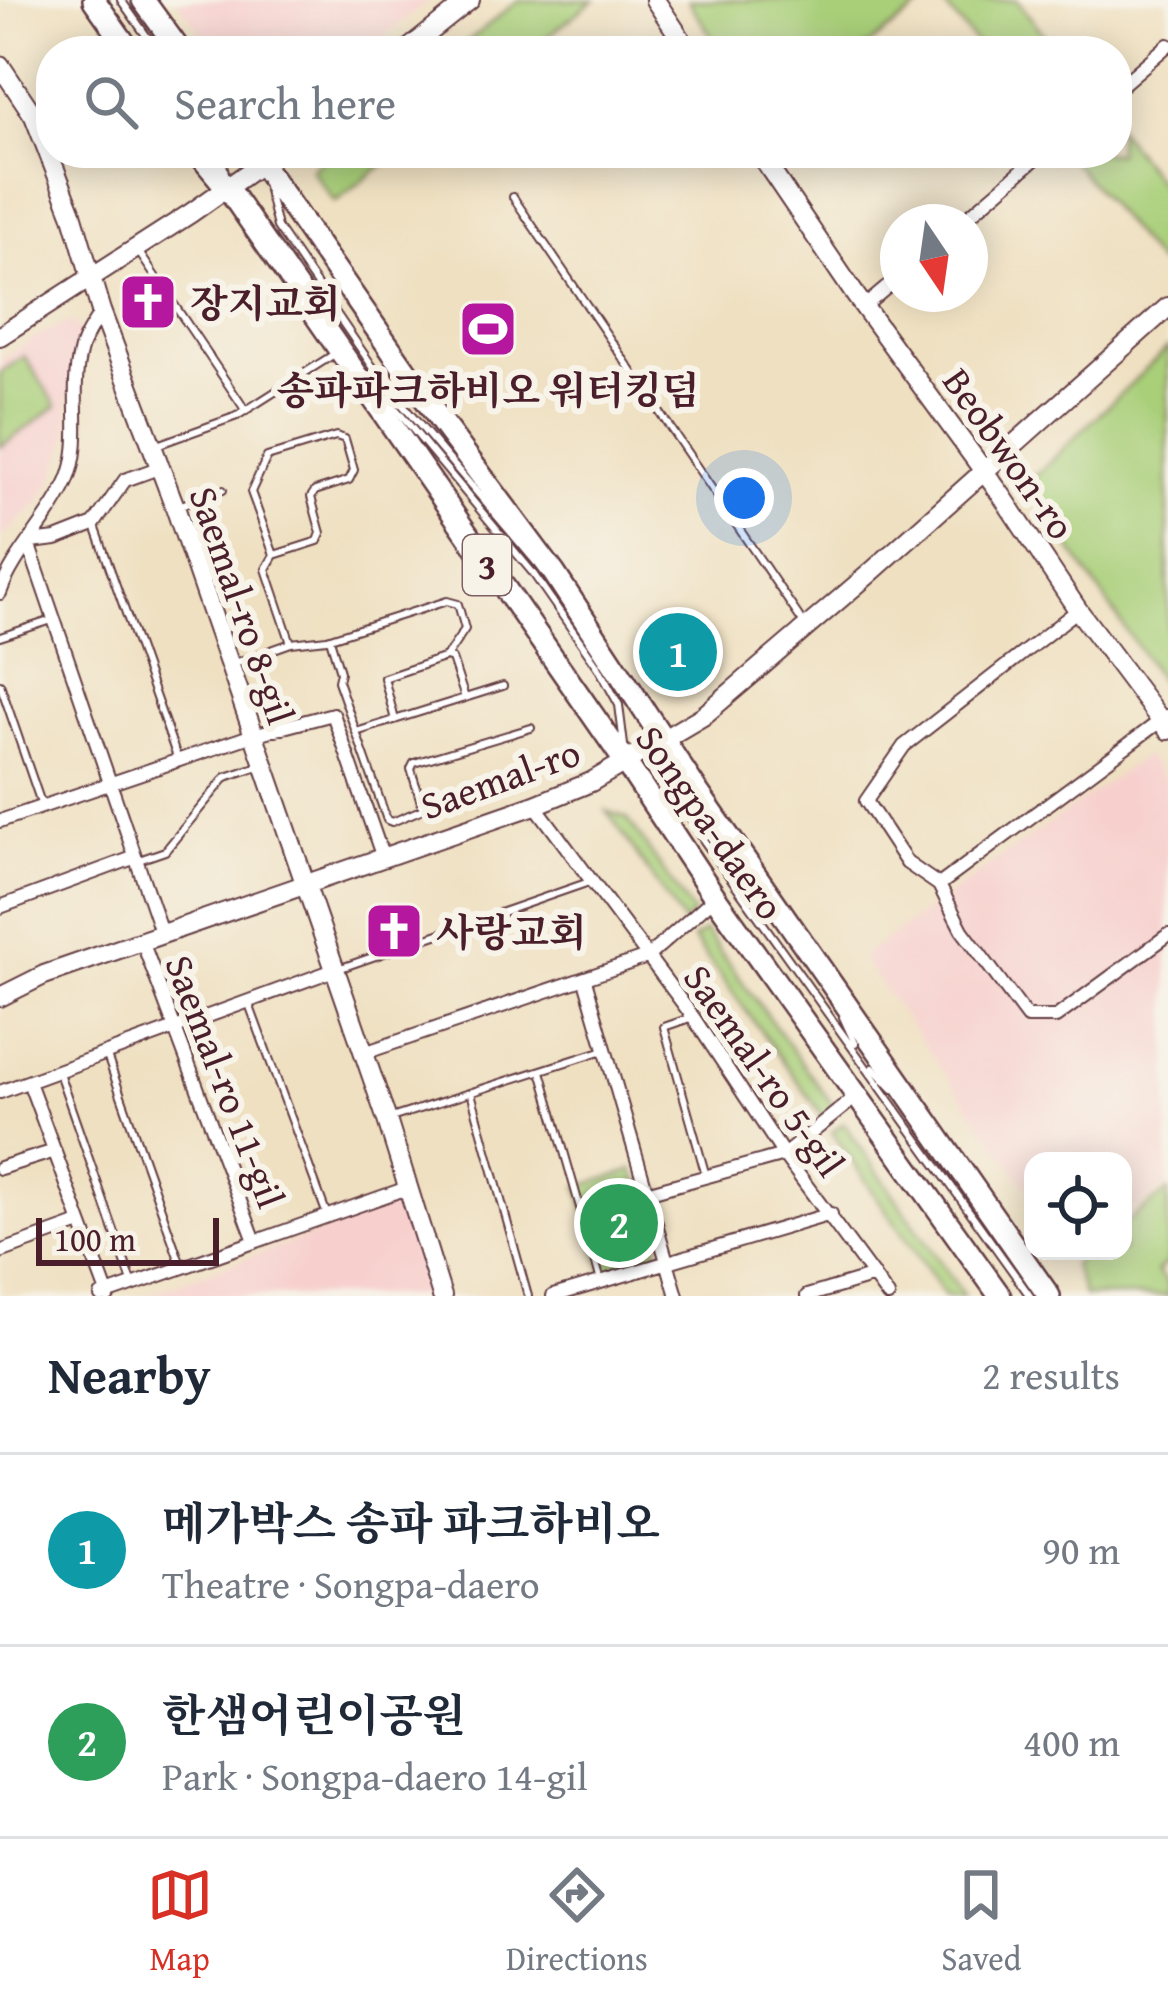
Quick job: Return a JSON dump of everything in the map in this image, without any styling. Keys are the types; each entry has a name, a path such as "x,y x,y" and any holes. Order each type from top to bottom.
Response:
{"main road":[{"path":"94,0 119,36"},
{"path":"143,0 169,36"},
{"name":"Songpa-daero","path":"210,168 715,897 1000,1296"},
{"name":"Songpa-daero","path":"271,168 442,424 554,573 1049,1296"}],"street":[{"path":"425,36 470,0"},
{"path":"655,0 679,36"},
{"path":"1132,76 1168,45"},
{"name":"Saemal-ro 8-gil","path":"0,65 36,121"},
{"name":"Saemal-ro 8-gil","path":"54,168 364,1053 442,1296"},
{"path":"0,336 228,189 252,168"},
{"name":"Beobwon-ro","path":"768,168 1078,610 1166,722"},
{"path":"983,204 1025,168"},
{"path":"866,305 880,293"},
{"name":"Saemal-ro","path":"0,998 44,975 535,805 591,782 665,741 703,716 1168,307"},
{"path":"0,593 8,569 30,544 68,479 77,436 79,356 101,311"},
{"name":"Saemal-ro 8-gil","path":"94,524 125,480 160,467"},
{"path":"30,544 94,524"},
{"path":"30,544 162,935"},
{"path":"1078,610 904,746 866,801 907,863 939,885 962,930 1027,1017 1056,1016 1168,934"},
{"path":"0,821 253,735 333,714 382,855"},
{"path":"939,885 1050,799 1166,722"},
{"name":"Saemal-ro 5-gil","path":"535,805 693,1017 784,1155 888,1296"},
{"path":"0,907 134,859"},
{"path":"364,1053 647,957 715,897"},
{"name":"Saemal-ro 11-gil","path":"142,941 255,1241"},
{"path":"0,1092 334,970"},
{"path":"585,980 677,1296"},
{"path":"29,1082 106,1295 410,1187"},
{"path":"646,1193 784,1155 858,1094"},
{"path":"0,1168 55,1151"},
{"path":"553,1296 831,1214"},
{"path":"0,1252 80,1223"},
{"path":"807,1296 874,1276"}],"lane":[{"path":"121,0 147,36"},
{"path":"224,168 228,189"},
{"path":"513,197 806,627"},
{"path":"136,248 246,411"},
{"path":"153,446 246,411 344,358 368,376 532,572 572,629 619,705 626,763"},
{"path":"274,555 251,492 267,458 336,436 345,440 355,470 349,480 310,497 321,533 318,541 274,555 266,568 291,643"},
{"path":"175,507 223,490"},
{"path":"94,524 178,760"},
{"path":"229,665 291,643 330,639 453,602 458,604 464,629 446,657"},
{"path":"0,637 52,620"},
{"path":"330,639 340,672 338,681 387,820 423,809 411,769 414,763 531,728"},
{"path":"395,720 382,686 384,678 446,657 452,659 465,698"},
{"path":"0,684 42,806"},
{"path":"356,732 503,686"},
{"path":"665,741 681,802 704,841 1030,1296"},
{"name":"Saemal-ro 8-gil","path":"134,859 165,851 226,777 262,764"},
{"path":"334,970 592,880"},
{"path":"818,962 860,1055 925,1121"},
{"path":"249,1003 327,1215"},
{"path":"693,1017 664,1027 706,1176"},
{"path":"387,1120 604,1050"},
{"path":"106,1054 182,1268"},
{"path":"540,1070 601,1281"},
{"path":"58,1071 133,1285"},
{"path":"471,1093 528,1296"}],"shaded area":[{"path":"177,0 430,0 385,36 204,36"},
{"path":"71,321 82,333 68,400 69,436 39,503 0,539 0,361 37,336"},
{"path":"1146,755 1168,785 1168,1185 1132,1211 1132,1152 1024,1152 1024,1183 861,957"},
{"path":"405,1201 416,1229 423,1296 143,1296"}],"green space":[{"path":"519,0 594,0 548,36 475,36"},
{"path":"688,0 930,0 881,36 711,36"},
{"path":"940,0 1017,0 1045,36 970,36"},
{"path":"1132,147 1168,194 1168,256 1158,264 1078,168 1132,168"},
{"path":"312,168 379,168 335,202"},
{"path":"1168,348 1168,692 1027,484"},
{"path":"24,356 57,406 0,447 0,373"},
{"path":"607,811 627,818 693,914 683,923"},
{"path":"705,931 835,1108 824,1117 693,939"},
{"path":"844,1123 964,1296 945,1296 832,1132"},
{"path":"634,1170 661,1259 604,1276 578,1187"},
{"path":"1168,1191 1168,1262 1157,1271 1168,1285 1168,1296 1084,1296 1073,1265 1078,1260 1132,1260 1132,1218"}],"place":[{"name":"장지교회","path":"148,302"},
{"name":"송파파크하비오 워터킹덤","path":"488,329"},
{"name":"메가박스 송파 파크하비오","path":"678,652"},
{"name":"사랑교회","path":"394,931"},
{"name":"한샘어린이공원","path":"619,1223"}]}
